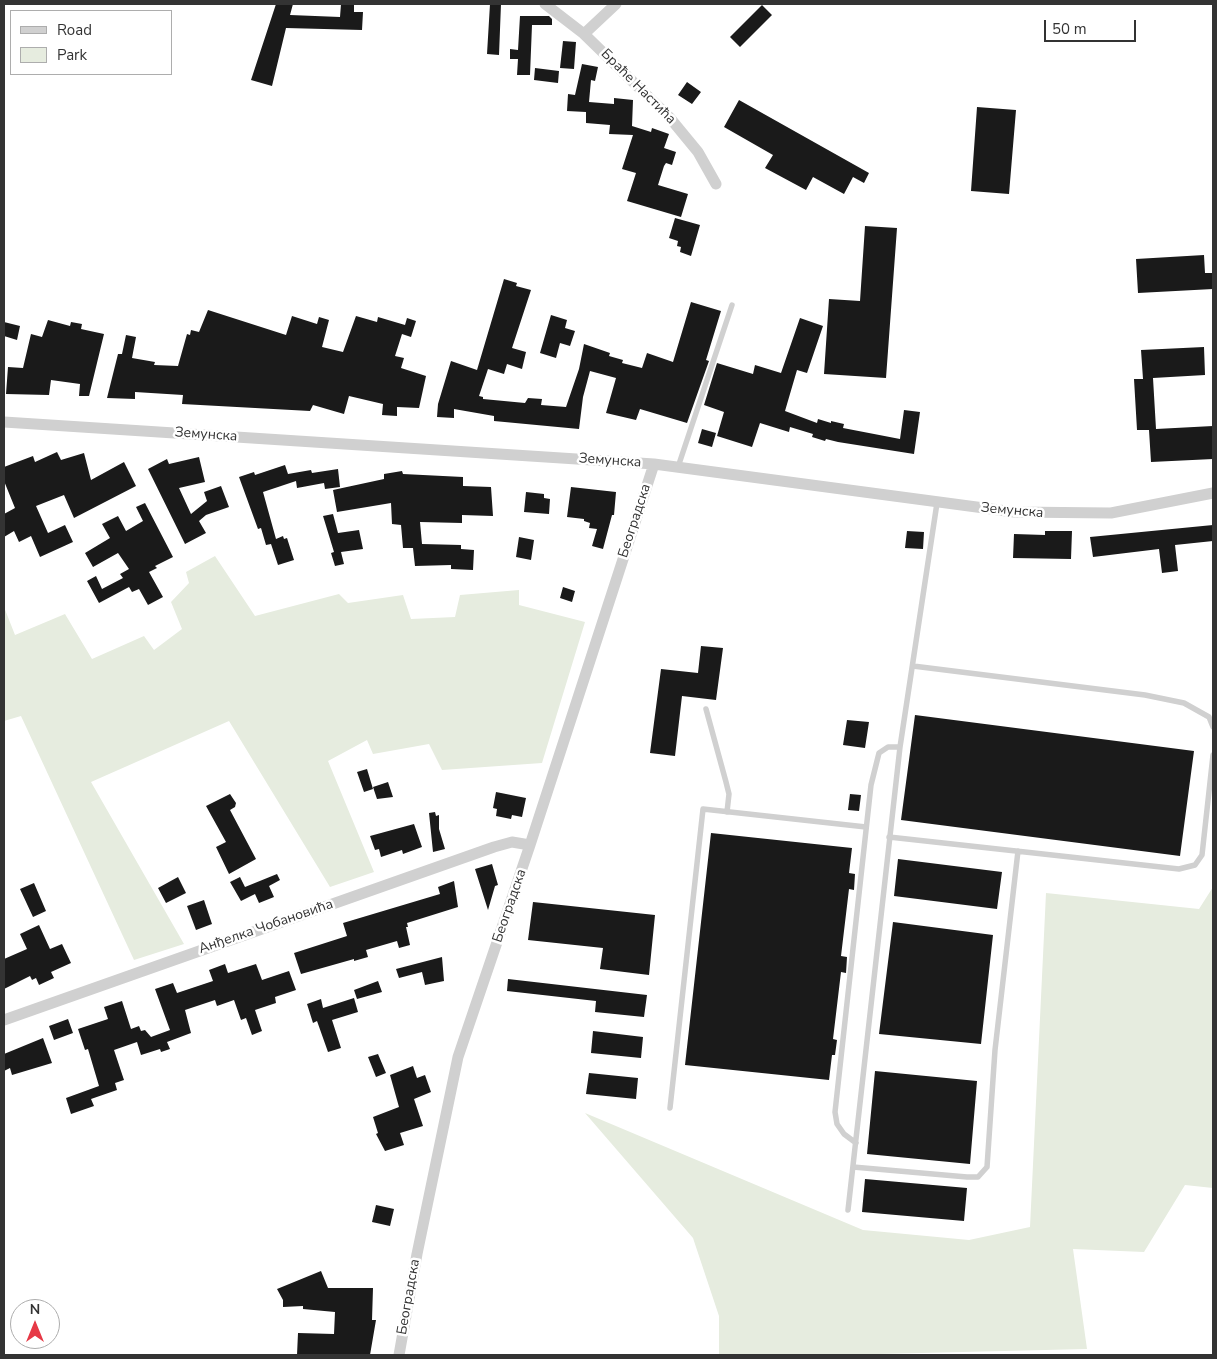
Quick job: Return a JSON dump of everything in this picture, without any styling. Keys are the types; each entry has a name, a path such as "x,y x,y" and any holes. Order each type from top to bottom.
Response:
{"street":[{"name":"Браће Настића","path":"545,4 584,34 686,136 716,184"},
{"path":"584,34 616,4"},
{"name":"Земунска","path":"4,422 654,464 1014,512 1103,513 1213,493"},
{"name":"Београдска","path":"399,1355 417,1254 458,1057 530,845 654,464"},
{"name":"Анђелка Чобановића","path":"4,1020 494,847 512,842 530,845"}],"lane":[{"path":"678,467 732,305"},
{"path":"848,1210 900,747 937,503"},
{"path":"913,666 1155,697 1184,703 1208,717 1213,727"},
{"path":"706,709 729,794 727,812"},
{"path":"856,1142 844,1134 837,1124 835,1112 866,827 871,785 879,753 888,747 900,747"},
{"path":"889,837 1178,869 1195,865 1202,854 1213,755"},
{"path":"670,1108 703,809 866,827"},
{"path":"853,1167 978,1177 987,1167 995,1050 1018,851"}],"green space":[{"path":"215,556 255,616 339,594 348,603 403,595 411,619 455,617 460,595 519,590 519,605 585,622 542,763 442,770 429,744 373,754 367,740 328,761 374,872 330,887 229,721 91,782 184,944 134,960 21,716 4,721 4,607 15,635 65,614 92,659 144,636 154,650 182,629 171,602 189,583 186,572"},
{"path":"1213,887 1213,1188 1185,1185 1144,1252 1073,1249 1087,1349 838,1355 719,1355 719,1316 693,1238 585,1113 863,1230 969,1240 1030,1227 1046,893 1199,909"}],"building":[{"path":"276,4 293,4 290,15 340,17 341,4 354,4 354,12 363,12 362,30 286,28 272,86 251,80"},
{"path":"490,4 501,4 499,55 487,54"},
{"path":"762,5 772,15 740,47 730,37"},
{"path":"520,16 549,16 552,19 552,25 532,25 530,75 517,75 518,59 510,59 510,49 518,50"},
{"path":"563,41 576,42 574,69 560,68"},
{"path":"582,64 598,67 595,81 591,80 589,102 614,104 614,98 633,100 632,126 651,132 652,128 669,134 664,148 676,152 672,165 666,163 664,166 658,185 688,194 681,217 627,201 636,173 622,169 633,135 609,134 610,125 586,123 586,112 567,111 568,94 575,95"},
{"path":"535,68 559,71 558,83 534,80"},
{"path":"687,82 701,92 692,104 678,95"},
{"path":"739,100 869,173 864,183 853,177 844,194 813,177 806,190 765,168 773,155 724,127"},
{"path":"977,107 1016,110 1009,194 971,191"},
{"path":"675,218 700,225 691,256 680,252 681,247 677,246 678,241 669,238"},
{"path":"865,226 897,228 886,378 824,374 829,299 860,301"},
{"path":"1204,255 1205,273 1213,273 1213,289 1138,293 1136,259"},
{"path":"504,279 517,283 516,286 531,290 512,348 526,352 522,369 507,364 504,374 488,369 479,396 483,397 483,399 525,403 528,398 542,399 541,405 566,407 579,369 584,344 610,353 609,356 623,360 622,363 642,368 647,353 673,362 691,302 721,311 706,360 709,361 687,423 640,409 636,420 606,413 616,378 590,371 583,397 579,429 494,421 494,416 454,409 454,418 437,417 438,404 451,361 477,370"},
{"path":"208,310 286,335 292,316 317,324 319,317 329,320 322,347 343,352 356,316 377,322 378,317 405,325 407,318 416,321 411,337 402,334 395,356 404,358 401,368 426,376 419,408 397,407 397,416 382,415 383,404 349,396 344,414 313,405 310,411 182,404 183,395 135,392 135,399 107,398 118,354 122,354 126,335 136,337 132,358 155,362 154,365 178,366 187,334 190,335 191,330 199,332"},
{"path":"551,315 567,320 565,328 575,331 570,346 560,343 556,358 540,353"},
{"path":"800,318 823,326 807,373 797,370 785,411 817,423 818,419 831,423 831,421 844,424 843,428 900,439 904,410 920,412 914,454 826,439 825,441 812,437 813,434 790,427 789,432 760,423 752,447 717,436 724,412 704,405 717,363 753,374 755,365 781,373"},
{"path":"48,320 70,326 71,322 82,324 81,329 104,334 89,396 79,396 80,384 51,380 49,395 6,394 8,367 23,368 31,334 42,337"},
{"path":"4,322 20,326 17,340 4,336"},
{"path":"1204,347 1205,375 1153,378 1156,429 1213,426 1213,459 1151,462 1149,430 1137,430 1134,379 1143,379 1141,350"},
{"path":"702,429 716,433 712,447 698,443"},
{"path":"57,452 61,460 84,453 91,480 124,462 136,486 74,518 64,495 36,506 48,533 65,525 73,542 40,557 31,536 19,542 14,531 4,537 4,514 15,508 4,481 4,467 33,456 35,462"},
{"path":"199,457 205,482 179,488 191,514 207,501 204,492 221,486 229,507 206,515 199,521 206,533 185,544 148,469 167,459 169,464"},
{"path":"285,465 288,474 311,470 312,473 338,469 340,487 325,489 324,483 297,488 296,481 263,492 276,539 283,536 284,539 287,538 294,560 278,565 271,544 266,545 261,528 258,529 239,477 254,472 255,475"},
{"path":"402,471 403,474 463,477 463,486 491,487 493,516 462,515 462,523 420,522 422,544 461,545 461,549 474,550 473,570 451,569 451,565 415,566 413,548 403,548 401,525 392,524 391,503 337,512 333,490 384,479 384,474"},
{"path":"571,487 616,492 614,515 612,515 603,549 592,546 597,529 589,528 590,523 584,521 584,519 567,517"},
{"path":"526,492 544,494 544,498 550,499 549,514 524,512"},
{"path":"145,503 173,557 155,566 157,568 149,572 163,597 148,605 139,589 132,592 129,587 99,603 87,581 96,576 102,589 123,578 120,574 129,569 118,553 93,567 85,553 110,538 102,524 118,516 126,531 143,521 136,507"},
{"path":"333,514 338,533 359,530 363,549 341,552 344,564 335,566 331,553 334,552 323,516"},
{"path":"1213,525 1213,541 1175,545 1178,571 1162,573 1159,549 1093,557 1090,537"},
{"path":"907,531 924,532 923,549 905,548"},
{"path":"1045,531 1072,531 1071,559 1013,558 1014,534 1045,535"},
{"path":"519,537 534,540 531,560 516,557"},
{"path":"563,587 575,591 572,602 560,598"},
{"path":"701,646 723,648 716,700 682,696 675,756 650,753 661,669 698,673"},
{"path":"915,715 1194,751 1180,856 901,820"},
{"path":"847,720 869,722 865,748 843,745"},
{"path":"367,769 373,789 364,792 357,772"},
{"path":"388,782 393,797 377,799 373,787"},
{"path":"496,792 526,798 522,817 512,815 511,819 496,816 497,809 493,808"},
{"path":"230,794 236,803 235,807 230,810 256,859 229,874 216,847 226,842 206,806"},
{"path":"850,794 861,795 859,811 848,810"},
{"path":"435,812 436,816 439,815 439,829 445,849 433,852 429,813"},
{"path":"414,824 422,847 403,854 402,850 381,857 379,849 375,850 370,836"},
{"path":"711,833 852,848 849,873 855,874 854,890 849,889 841,956 847,957 846,973 841,972 833,1039 837,1040 835,1055 832,1055 829,1080 685,1065"},
{"path":"898,859 1002,872 997,909 894,896"},
{"path":"492,864 498,885 495,886 488,910 475,869"},
{"path":"277,874 280,880 269,886 274,897 259,903 255,894 241,901 230,882 240,877 245,887"},
{"path":"178,877 186,893 166,903 158,888"},
{"path":"454,881 458,907 407,923 408,927 406,927 410,945 399,948 397,941 366,950 368,957 354,961 354,959 301,974 294,953 347,936 343,923 440,894 438,887"},
{"path":"34,883 46,911 33,917 20,889"},
{"path":"204,900 212,924 196,930 187,906"},
{"path":"533,902 655,915 649,975 600,969 603,948 528,940"},
{"path":"893,922 993,935 981,1044 879,1034"},
{"path":"39,925 50,949 62,944 71,963 51,972 54,978 39,985 36,978 32,980 30,976 4,989 4,959 27,949 20,934"},
{"path":"442,957 444,981 425,985 422,972 399,978 396,969"},
{"path":"225,964 228,973 256,964 262,980 289,971 296,990 275,997 276,1003 255,1010 262,1031 252,1035 246,1018 241,1020 234,1000 217,1006 215,1000 185,1010 191,1033 167,1042 170,1049 161,1052 160,1049 141,1055 137,1042 114,1050 124,1080 115,1083 117,1090 91,1099 94,1106 71,1114 66,1098 99,1086 88,1049 85,1050 78,1029 108,1019 104,1007 122,1001 131,1029 139,1026 141,1031 145,1030 151,1037 170,1030 155,989 173,983 177,993 213,981 209,970"},
{"path":"508,979 647,995 644,1017 595,1012 596,1001 507,991"},
{"path":"378,981 382,992 357,999 354,990"},
{"path":"354,998 358,1012 332,1020 341,1048 328,1052 317,1021 313,1023 307,1004 321,999 323,1008"},
{"path":"68,1019 73,1033 54,1040 49,1026"},
{"path":"593,1031 643,1037 641,1058 591,1053"},
{"path":"43,1038 52,1063 12,1075 10,1068 4,1071 4,1054"},
{"path":"378,1054 386,1073 376,1077 368,1057"},
{"path":"413,1066 417,1078 425,1075 431,1092 414,1099 423,1126 400,1133 404,1145 385,1151 376,1134 378,1133 373,1117 399,1107 390,1075"},
{"path":"875,1071 977,1081 970,1164 867,1154"},
{"path":"589,1073 638,1078 636,1099 586,1094"},
{"path":"865,1179 967,1188 964,1221 862,1212"},
{"path":"376,1205 394,1209 390,1226 372,1222"},
{"path":"321,1271 328,1288 373,1288 372,1320 376,1320 370,1355 297,1355 298,1333 334,1334 335,1312 303,1309 303,1306 283,1307 283,1300 277,1289"}]}
